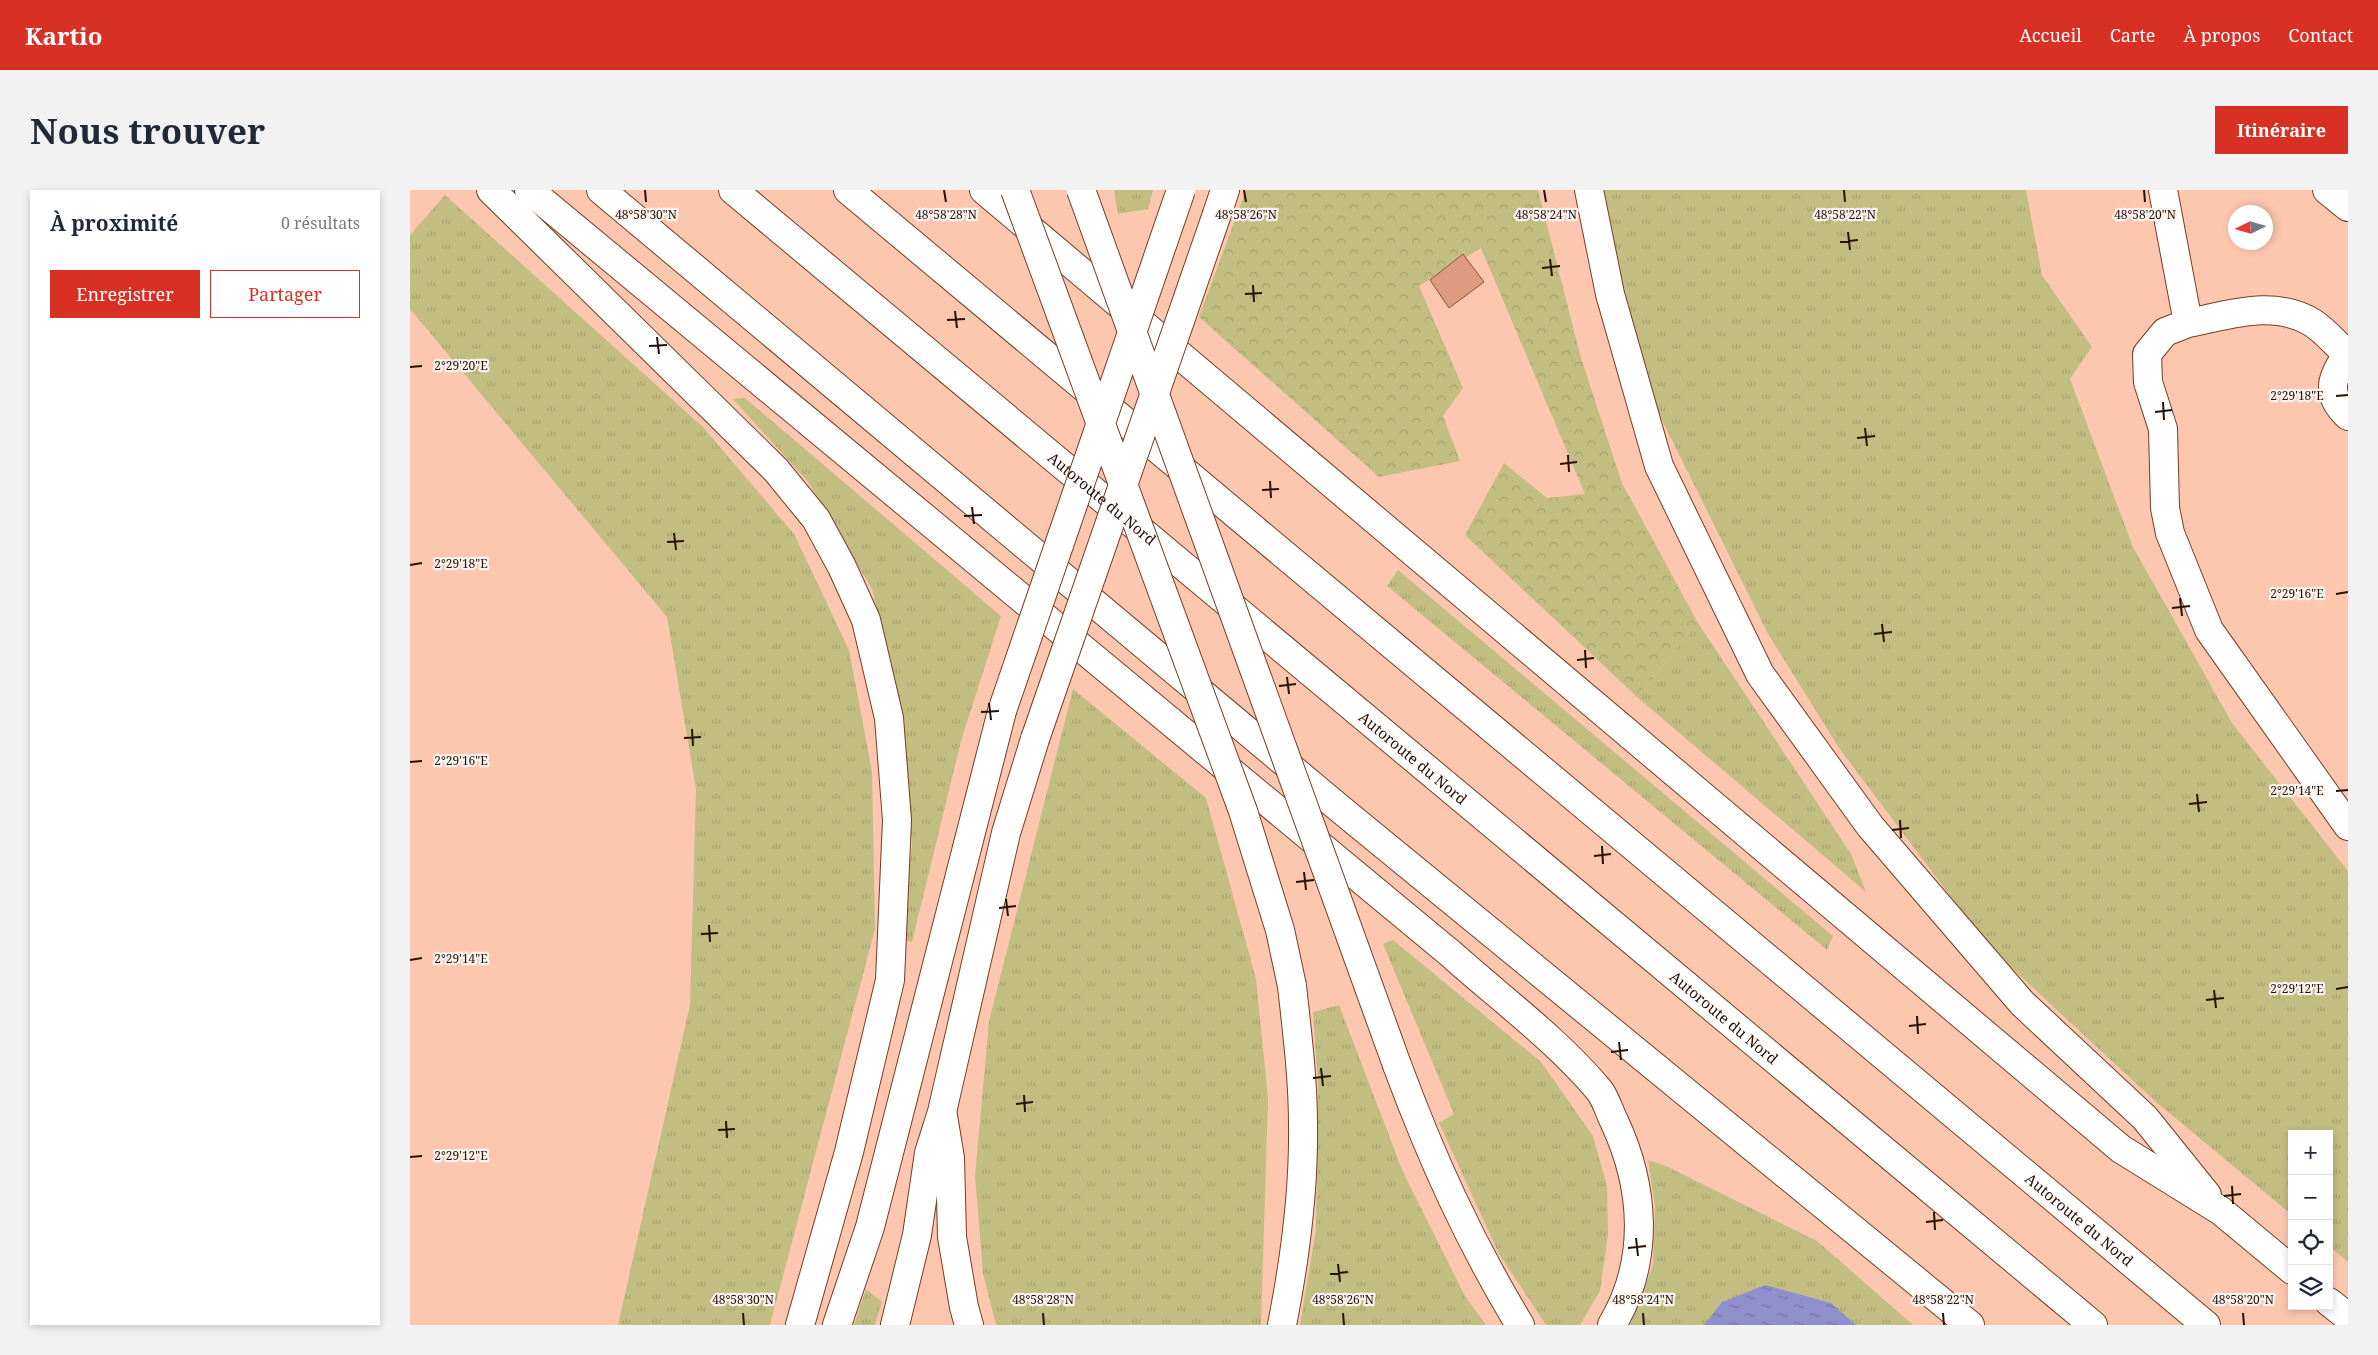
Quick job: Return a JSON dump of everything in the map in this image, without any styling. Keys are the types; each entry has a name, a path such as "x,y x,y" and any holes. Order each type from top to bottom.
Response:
{"main road":[{"path":"491,190 776,470 816,518 842,567 866,620 889,718 897,820 890,980 848,1152 800,1325"},
{"path":"529,190 1443,948 1565,1055 1600,1092 1620,1134 1635,1179 1640,1224 1635,1258 1620,1312 1612,1325"},
{"path":"601,190 1347,814 1970,1325"},
{"name":"Autoroute du Nord","path":"733,190 2093,1325"},
{"name":"Autoroute du Nord","path":"848,190 2206,1325"},
{"path":"984,190 2121,1149 2221,1211 2288,1267"},
{"path":"1015,190 1243,811 1280,930 1292,986 1300,1056 1302,1144 1301,1197 1293,1266 1282,1325"},
{"path":"1081,190 1396,1065 1425,1140 1457,1212 1494,1282 1520,1325"},
{"path":"837,1325 870,1227 1002,710 1180,190"},
{"path":"1589,190 1610,294 1659,466 1760,674 1876,834 2022,1003 2145,1118 2221,1211"},
{"path":"2163,190 2188,323"},
{"path":"2327,190 2348,207"},
{"path":"895,1325 917,1235 929,1153 942,1112 1006,833 1035,739 1221,202"},
{"path":"2348,416 2336,402 2332,389 2334,378 2348,354 2314,324 2291,312 2259,309 2188,323 2165,332 2147,354 2148,382 2163,429 2165,508 2170,533 2209,630 2348,826"},
{"path":"942,1112 950,1158 952,1237 969,1325"},
{"path":"2333,1305 2348,1317"}],"green space":[{"path":"1114,190 1153,190 1148,209 1118,214"},
{"path":"1246,190 1538,190 1581,358 1622,483 1698,623 1637,697 1465,535 1504,463 1547,498 1585,494 1481,248 1419,286 1463,388 1443,416 1460,461 1379,477 1199,317"},
{"path":"1597,190 2026,190 2042,275 2092,347 2070,379 2133,547 2232,723 2348,871 2348,1262 2333,1249 2333,1130 2288,1130 2288,1212 2156,1102 1987,945 1839,748 1768,634 1657,410 1608,265"},
{"path":"445,195 703,427 794,534 849,650 872,772 875,929 770,1325 618,1325 690,1005 696,789 667,617 410,309 410,235"},
{"path":"745,398 1001,616 961,741 912,942 903,940 912,842 898,693 872,589 809,483 733,399"},
{"path":"1398,570 1833,936 1827,950 1387,586"},
{"path":"1698,623 1851,854 1866,892 1637,697"},
{"path":"1073,689 1206,798 1256,979 1268,1098 1261,1325 996,1325 983,1273 975,1176 989,1021"},
{"path":"1393,940 1541,1062 1593,1136 1607,1186 1608,1235 1600,1291 1580,1325 1546,1325 1499,1254 1439,1123 1454,1114 1383,944"},
{"path":"1339,1005 1403,1172 1465,1296 1486,1325 1300,1325 1316,1229 1318,1082 1313,1012"},
{"path":"1648,1160 1666,1166 1817,1241 1913,1325 1630,1325 1653,1265 1655,1206"},
{"path":"866,1289 882,1302 875,1325 854,1325"}],"water":[{"path":"1765,1285 1831,1303 1856,1325 1704,1325 1722,1302"}],"building":[{"path":"1463,254 1484,282 1449,308 1430,280"}]}
